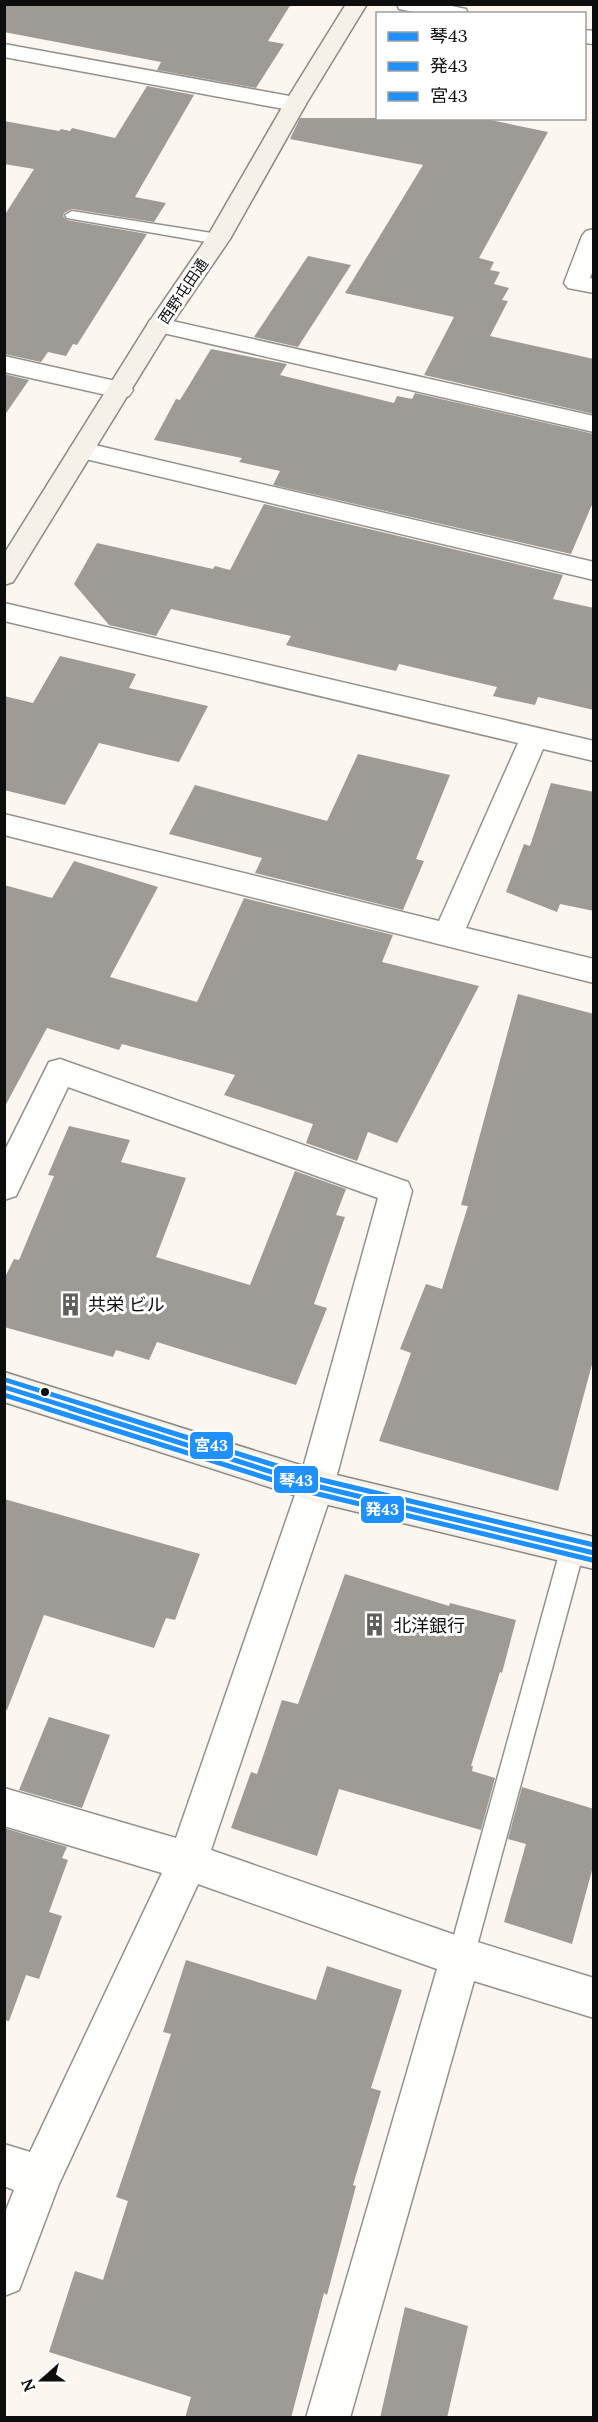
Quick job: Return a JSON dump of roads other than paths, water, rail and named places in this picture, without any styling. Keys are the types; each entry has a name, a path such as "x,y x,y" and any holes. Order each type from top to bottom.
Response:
{"street":[{"name":"西野屯田通","path":"4,576 159,325 218,239 357,4"},
{"path":"407,4 448,12"},
{"path":"4,50 296,105"},
{"path":"594,236 576,284 594,286"},
{"path":"159,325 594,424"},
{"path":"4,364 120,390"},
{"path":"82,450 594,571"},
{"path":"4,612 594,751"},
{"path":"448,935 534,738"},
{"path":"4,824 594,971"},
{"path":"4,1187 60,1071 396,1191 316,1486 188,1861 22,2171 4,2275"},
{"path":"4,1387 316,1486 583,1550"},
{"path":"4,1807 188,1861 461,1957 594,1998"},
{"path":"328,2418 461,1957"}],"lane":[{"path":"72,215 218,239"},
{"path":"461,1957 583,1550"}],"place":[{"name":"共栄 ビル","path":"70,1304"},
{"name":"北洋銀行","path":"375,1625"}]}
